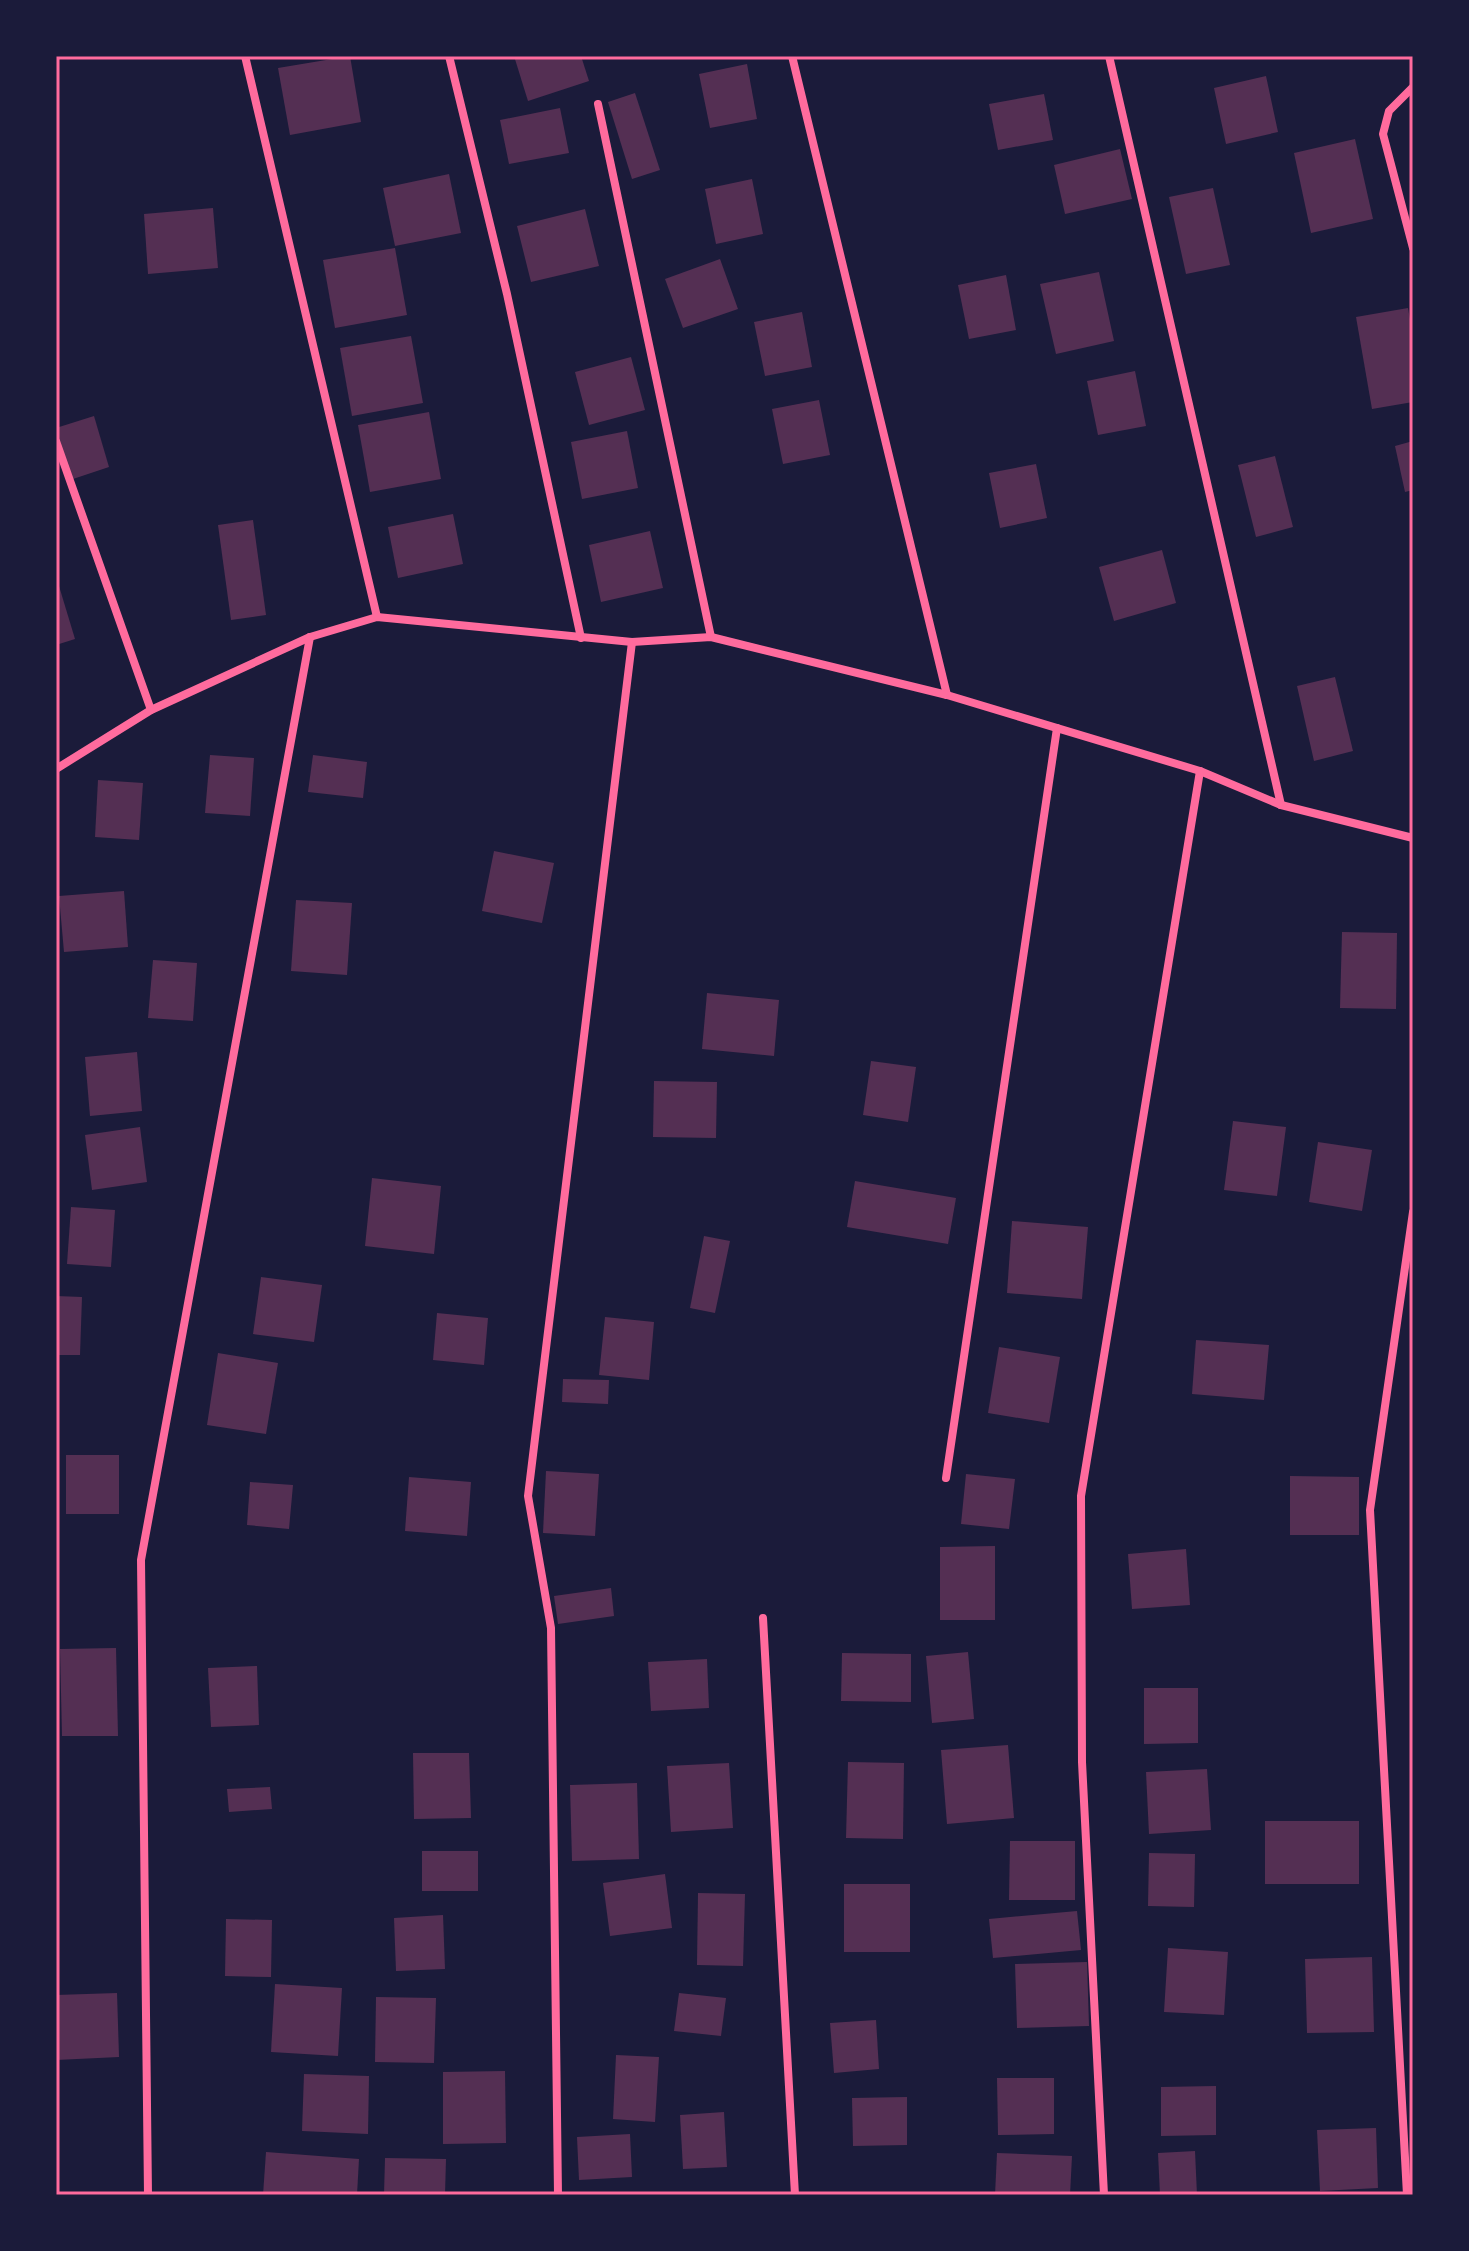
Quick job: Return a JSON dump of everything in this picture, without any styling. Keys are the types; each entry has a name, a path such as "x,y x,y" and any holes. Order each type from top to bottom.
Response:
{"street":[{"path":"245,56 377,617"},
{"path":"449,56 507,294 581,638"},
{"path":"792,56 947,695"},
{"path":"1109,56 1281,805"},
{"path":"1413,87 1389,111 1383,134 1413,248"},
{"path":"598,104 711,637"},
{"path":"56,441 151,710"},
{"path":"56,769 151,710 310,637 377,617 632,642 711,637 947,695 1200,771 1281,805 1413,838"},
{"path":"148,2195 141,1560 310,637"},
{"path":"558,2195 551,1628 528,1496 632,642"},
{"path":"946,1478 1057,728"},
{"path":"1104,2195 1082,1762 1081,1496 1200,771"},
{"path":"1407,2195 1370,1510 1413,1212"},
{"path":"763,1618 795,2195"}],"building":[{"path":"350,56 361,122 290,135 278,68"},
{"path":"514,56 581,56 589,81 528,101"},
{"path":"747,64 757,119 710,128 699,74"},
{"path":"1266,76 1278,132 1226,144 1214,88"},
{"path":"635,93 660,170 632,179 608,102"},
{"path":"1044,94 1053,140 998,150 989,104"},
{"path":"560,108 569,153 509,164 500,120"},
{"path":"1355,139 1373,219 1311,233 1294,153"},
{"path":"1120,149 1132,199 1065,214 1054,165"},
{"path":"449,174 461,233 395,246 383,188"},
{"path":"752,179 763,234 716,244 705,189"},
{"path":"1213,188 1230,265 1186,274 1169,197"},
{"path":"213,208 218,268 148,274 144,214"},
{"path":"585,209 599,266 531,282 517,226"},
{"path":"395,248 407,315 335,328 323,260"},
{"path":"720,259 738,309 683,328 665,279"},
{"path":"1099,272 1114,341 1056,354 1040,284"},
{"path":"1006,275 1016,330 969,339 958,285"},
{"path":"1408,308 1413,336 1413,402 1372,409 1356,317"},
{"path":"802,312 812,367 765,376 754,322"},
{"path":"411,336 423,403 352,416 340,348"},
{"path":"631,357 645,410 589,425 575,372"},
{"path":"1135,371 1146,426 1098,435 1087,381"},
{"path":"819,400 830,455 783,464 772,409"},
{"path":"429,412 441,479 370,492 358,425"},
{"path":"94,416 109,467 70,480 56,428"},
{"path":"627,431 638,488 582,499 571,442"},
{"path":"1413,441 1413,490 1405,492 1395,446"},
{"path":"1275,456 1293,527 1256,537 1238,465"},
{"path":"1036,464 1047,518 1000,528 989,473"},
{"path":"453,514 463,564 398,578 388,527"},
{"path":"253,520 266,615 231,620 218,525"},
{"path":"650,531 663,588 601,602 589,545"},
{"path":"1162,550 1176,603 1114,621 1099,567"},
{"path":"59,586 75,639 56,645 56,587"},
{"path":"1335,677 1353,751 1314,761 1297,686"},
{"path":"210,755 254,758 250,816 205,813"},
{"path":"313,755 367,762 363,798 308,792"},
{"path":"98,780 143,783 139,840 95,837"},
{"path":"494,851 554,863 542,923 482,911"},
{"path":"124,891 128,947 64,952 59,896"},
{"path":"296,900 352,903 347,975 291,971"},
{"path":"1342,932 1397,933 1396,1009 1340,1008"},
{"path":"153,960 197,963 193,1021 148,1018"},
{"path":"707,993 779,1000 774,1056 702,1049"},
{"path":"137,1052 142,1111 90,1116 85,1057"},
{"path":"871,1061 916,1067 908,1122 863,1115"},
{"path":"654,1081 717,1082 716,1138 653,1137"},
{"path":"1233,1121 1286,1127 1277,1196 1224,1190"},
{"path":"140,1127 147,1182 92,1190 85,1135"},
{"path":"1318,1142 1372,1150 1362,1211 1309,1202"},
{"path":"372,1178 441,1186 434,1254 365,1246"},
{"path":"855,1181 956,1198 948,1244 847,1227"},
{"path":"71,1207 115,1210 111,1267 67,1264"},
{"path":"1012,1221 1088,1227 1082,1299 1007,1293"},
{"path":"704,1236 730,1241 715,1313 690,1308"},
{"path":"261,1277 322,1285 314,1342 253,1334"},
{"path":"56,1296 82,1297 80,1355 56,1355"},
{"path":"437,1313 488,1318 484,1365 433,1360"},
{"path":"605,1317 654,1322 649,1380 599,1375"},
{"path":"1196,1340 1269,1345 1264,1400 1192,1394"},
{"path":"999,1347 1060,1357 1049,1423 988,1413"},
{"path":"218,1353 278,1363 266,1434 207,1425"},
{"path":"563,1379 609,1380 608,1404 562,1402"},
{"path":"66,1455 119,1455 119,1514 66,1514"},
{"path":"546,1471 599,1474 595,1536 543,1533"},
{"path":"966,1474 1015,1479 1009,1529 961,1524"},
{"path":"1290,1476 1359,1477 1359,1535 1290,1535"},
{"path":"409,1477 471,1482 467,1536 405,1531"},
{"path":"250,1482 293,1485 289,1529 247,1525"},
{"path":"995,1546 995,1620 940,1620 940,1547"},
{"path":"1186,1549 1190,1605 1132,1609 1128,1554"},
{"path":"611,1588 614,1616 558,1624 554,1596"},
{"path":"116,1648 118,1736 62,1736 60,1649"},
{"path":"968,1652 974,1719 932,1723 926,1656"},
{"path":"842,1653 911,1654 911,1702 841,1701"},
{"path":"707,1659 709,1708 651,1711 648,1662"},
{"path":"257,1666 259,1725 211,1727 208,1668"},
{"path":"1144,1688 1198,1688 1198,1743 1144,1744"},
{"path":"1008,1745 1014,1818 947,1824 941,1750"},
{"path":"413,1753 469,1753 471,1818 414,1819"},
{"path":"848,1762 904,1763 903,1839 846,1838"},
{"path":"729,1763 733,1828 671,1832 667,1766"},
{"path":"1207,1769 1211,1830 1149,1834 1146,1772"},
{"path":"637,1783 639,1859 572,1861 570,1785"},
{"path":"270,1787 272,1809 229,1812 227,1789"},
{"path":"1265,1821 1359,1821 1359,1884 1265,1884"},
{"path":"1010,1841 1075,1841 1075,1900 1009,1900"},
{"path":"422,1851 478,1851 478,1891 422,1891"},
{"path":"1149,1853 1195,1854 1194,1907 1148,1906"},
{"path":"665,1874 672,1928 610,1936 603,1883"},
{"path":"844,1884 910,1884 910,1952 844,1952"},
{"path":"698,1893 745,1894 743,1966 697,1965"},
{"path":"1077,1911 1081,1950 993,1958 989,1919"},
{"path":"443,1915 445,1969 396,1971 394,1918"},
{"path":"226,1919 272,1920 271,1977 225,1976"},
{"path":"1168,1948 1228,1952 1224,2015 1164,2012"},
{"path":"1372,1957 1374,2032 1307,2033 1305,1959"},
{"path":"1087,1962 1089,2026 1017,2028 1015,1964"},
{"path":"275,1984 342,1988 338,2056 271,2052"},
{"path":"117,1993 119,2057 56,2060 56,1995"},
{"path":"679,1993 726,1998 721,2036 674,2031"},
{"path":"376,1997 436,1998 434,2063 375,2062"},
{"path":"876,2020 879,2069 834,2073 830,2023"},
{"path":"616,2055 659,2057 655,2122 613,2119"},
{"path":"505,2071 506,2143 443,2144 443,2072"},
{"path":"304,2074 369,2076 368,2134 302,2131"},
{"path":"997,2078 1054,2078 1054,2134 998,2135"},
{"path":"1216,2086 1216,2135 1161,2136 1161,2087"},
{"path":"907,2097 907,2145 853,2146 852,2098"},
{"path":"724,2112 727,2167 683,2169 680,2115"},
{"path":"1376,2128 1378,2188 1320,2191 1317,2130"},
{"path":"630,2134 632,2177 579,2180 577,2137"},
{"path":"1195,2151 1197,2195 1160,2195 1158,2153"},
{"path":"266,2152 359,2159 357,2195 263,2195"},
{"path":"997,2153 1072,2156 1070,2195 995,2195"},
{"path":"385,2158 446,2159 445,2195 384,2195"}]}
